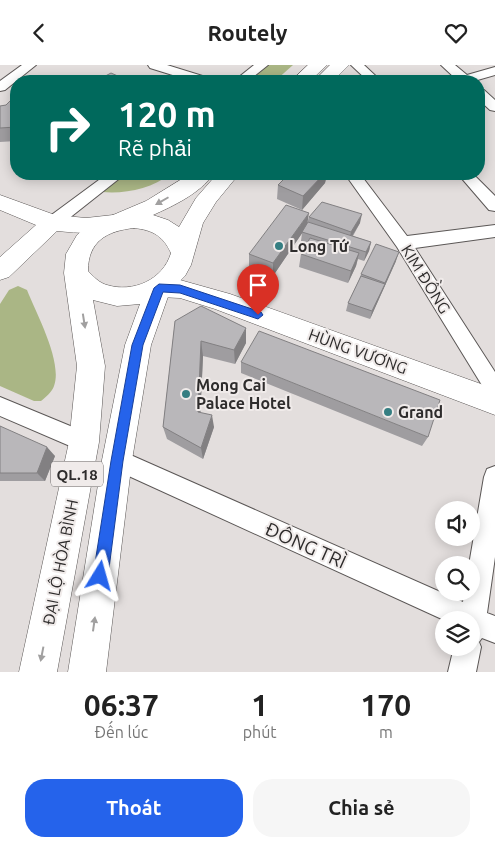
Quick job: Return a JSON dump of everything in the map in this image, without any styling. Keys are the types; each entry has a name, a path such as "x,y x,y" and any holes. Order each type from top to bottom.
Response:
{"main road":[{"path":"307,75 318,65"},
{"path":"329,75 340,65"},
{"path":"195,180 145,211 99,230 83,245 76,261 76,273 96,291 111,296 128,296 159,288 176,270 192,223 223,180"},
{"path":"0,202 52,223 86,226 143,221 158,224 169,231 177,240 187,265 198,280 221,301"},
{"path":"0,271 52,223"},
{"name":"ĐẠI LỘ HÒA BÌNH","path":"38,672 84,442 91,366 76,273 66,237 52,223"},
{"name":"HÙNG VƯƠNG","path":"159,288 180,289 221,301 495,401"},
{"name":"QL.18","path":"87,672 117,461 138,345 159,288"},
{"path":"84,442 117,461"}],"street":[{"path":"16,75 30,65"},
{"path":"154,65 185,75"},
{"path":"248,75 262,65"},
{"path":"357,65 368,75"},
{"path":"447,65 458,75"},
{"path":"483,75 495,71"},
{"path":"485,98 495,107"},
{"path":"52,223 109,180"},
{"name":"KIM ĐỒNG","path":"356,180 403,243 495,389"},
{"path":"470,180 495,206"},
{"path":"403,243 495,231"},
{"path":"0,406 84,442"},
{"name":"ĐÔNG TRÌ","path":"117,461 445,611"},
{"path":"480,627 495,477"},
{"path":"462,672 466,656"}],"green space":[{"path":"267,65 293,65 282,75 254,75"},
{"path":"117,180 161,180 147,187 129,191 102,192"},
{"path":"18,286 27,290 52,351 55,364 56,376 54,386 41,401 34,401 0,386 0,304 9,290"}],"building":[{"path":"10,101 10,127 0,128 0,106 6,105"},
{"path":"283,180 318,180 303,196 278,185"},
{"path":"322,202 362,214 351,232 309,217"},
{"path":"286,205 309,213 273,263 249,254"},
{"path":"308,222 371,242 366,252 302,232"},
{"path":"310,238 359,253 351,271 301,254"},
{"path":"376,244 399,252 385,283 361,274"},
{"path":"361,276 385,284 372,311 348,303"},
{"name":"Mong Cai Palace Hotel","path":"201,306 246,328 234,350 201,341 198,412 212,415 201,448 163,427 175,321"},
{"path":"259,331 440,400 428,437 241,362"},
{"path":"0,426 47,447 37,473 0,473"}],"place":[{"name":"Long Tứ","path":"279,246"},
{"name":"Mong Cai Palace Hotel","path":"186,394"},
{"name":"Grand","path":"388,412"}],"route":[{"path":"100,576 117,461 138,345 159,288 180,289 221,301 258,315"}]}
